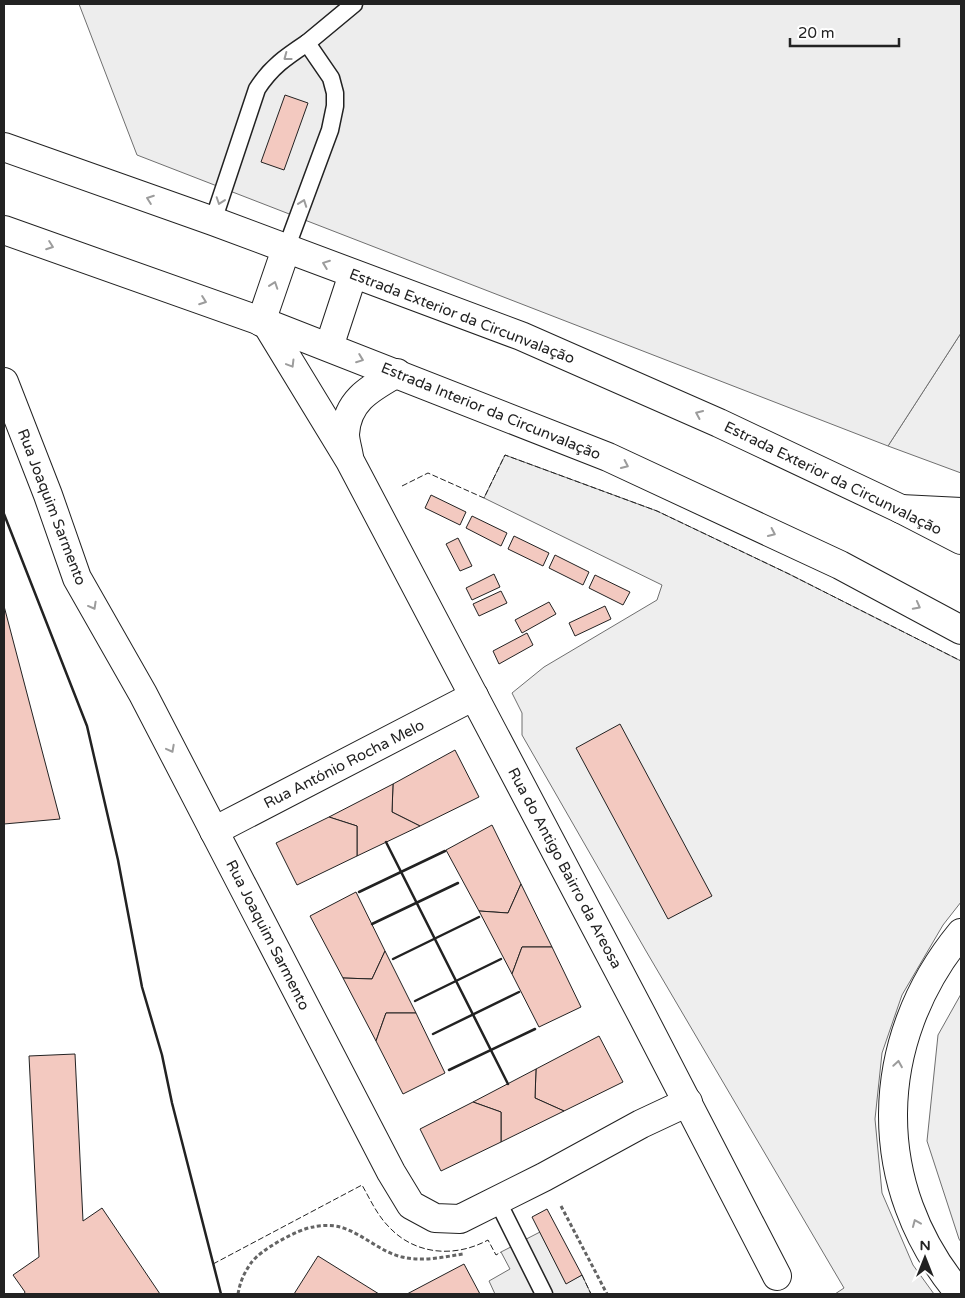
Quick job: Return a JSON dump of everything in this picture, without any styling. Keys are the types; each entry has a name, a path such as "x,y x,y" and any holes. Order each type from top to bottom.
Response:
{"main road":[{"name":"Estrada Exterior da Circunvalação","path":"4,147 213,221 521,336 719,423 902,509 961,540"},
{"name":"Estrada Interior da Circunvalação","path":"4,230 263,322 608,457 840,565 961,630"},
{"path":"263,322 286,249"},
{"path":"329,347 353,274"},
{"name":"Rua do Antigo Bairro da Areosa","path":"263,322 350,461 688,1102 777,1276"},
{"name":"Rua do Antigo Bairro da Areosa","path":"350,461 345,434 351,408 361,396 397,373"},
{"name":"Rua Joaquim Sarmento","path":"4,382 48,495 77,578 142,694 387,1163 411,1205 435,1218 460,1219 544,1177 641,1124 688,1102"},
{"path":"902,509 961,512"},
{"name":"Rua António Rocha Melo","path":"214,831 474,696"},
{"path":"960,1294 938,1264 920,1232 904,1194 897,1164 893,1126 894,1090 900,1050 912,1012 950,946 961,933"}],"lane":[{"path":"213,221 257,89 267,73 354,4"},
{"path":"286,249 330,130 335,106 335,93 331,78 307,43"},
{"path":"497,1200 544,1294"}],"path":[{"path":"544,1177 607,1294"},
{"path":"238,1294 241,1280 252,1261 268,1248 290,1235 313,1226 338,1226 356,1233 400,1257 415,1260 463,1254"}],"shaded area":[{"path":"79,4 961,4 961,333 888,446 137,155"},
{"path":"961,333 961,473 888,446"},
{"path":"505,455 657,511 789,574 961,661 961,902 943,925 902,995 882,1053 875,1119 882,1193 913,1265 934,1294 835,1294 844,1288 646,951 522,735 522,713 512,693 544,667 657,600 662,585 484,498"},
{"path":"961,994 961,1242 927,1141 938,1035"},
{"path":"540,1232 566,1283 582,1275 591,1294 495,1294 489,1281 510,1269 501,1252"}],"building":[{"path":"285,95 308,103 284,170 261,162"},
{"path":"431,495 466,512 460,525 425,508"},
{"path":"472,516 507,533 501,546 466,528"},
{"path":"514,536 549,553 543,566 508,549"},
{"path":"458,538 472,566 460,571 446,544"},
{"path":"555,555 589,572 583,585 549,568"},
{"path":"494,574 500,587 472,600 466,588"},
{"path":"595,575 630,592 623,605 589,588"},
{"path":"501,591 507,603 479,616 473,604"},
{"path":"549,602 556,614 522,633 515,620"},
{"path":"4,606 60,819 4,824"},
{"path":"605,606 611,619 575,636 569,623"},
{"path":"527,633 533,645 499,664 493,651"},
{"path":"620,724 712,896 668,919 576,748"},
{"path":"455,750 479,797 420,826 392,812 393,784"},
{"path":"393,784 392,812 420,826 357,856 357,826 329,817"},
{"path":"329,817 357,826 357,856 297,885 276,843"},
{"path":"492,825 521,884 508,913 479,911 446,850"},
{"path":"521,884 552,947 522,947 512,974 479,911 508,913"},
{"path":"356,892 385,951 372,979 343,978 310,916"},
{"path":"522,947 552,947 581,1007 539,1027 512,974"},
{"path":"385,951 416,1013 386,1013 376,1041 343,978 372,979"},
{"path":"386,1013 416,1013 445,1073 403,1094 376,1041"},
{"path":"599,1036 623,1082 564,1111 535,1098 536,1069"},
{"path":"75,1054 83,1221 102,1208 160,1294 24,1294 25,1292 13,1275 39,1257 29,1056"},
{"path":"536,1069 535,1098 564,1111 501,1142 501,1112 473,1102"},
{"path":"473,1102 501,1112 501,1142 441,1171 420,1129"},
{"path":"547,1209 582,1275 566,1284 532,1217"},
{"path":"318,1256 379,1294 294,1294"},
{"path":"464,1264 480,1294 407,1294"}],"fence":[{"path":"402,486 428,473 484,498 505,455 657,511 789,574 961,661"},
{"path":"213,1264 362,1185 374,1207 389,1227 411,1243 436,1251 449,1251 462,1250 488,1240 496,1255 501,1252"},
{"path":"582,1275 591,1294"}],"wall":[{"path":"4,514 87,726 118,860 142,987 162,1055 172,1103 221,1294"},
{"path":"386,842 508,1084"},
{"path":"359,892 445,851"},
{"path":"372,924 458,883"},
{"path":"393,959 479,917"},
{"path":"415,1001 501,959"},
{"path":"433,1034 519,992"},
{"path":"449,1070 535,1029"}]}
